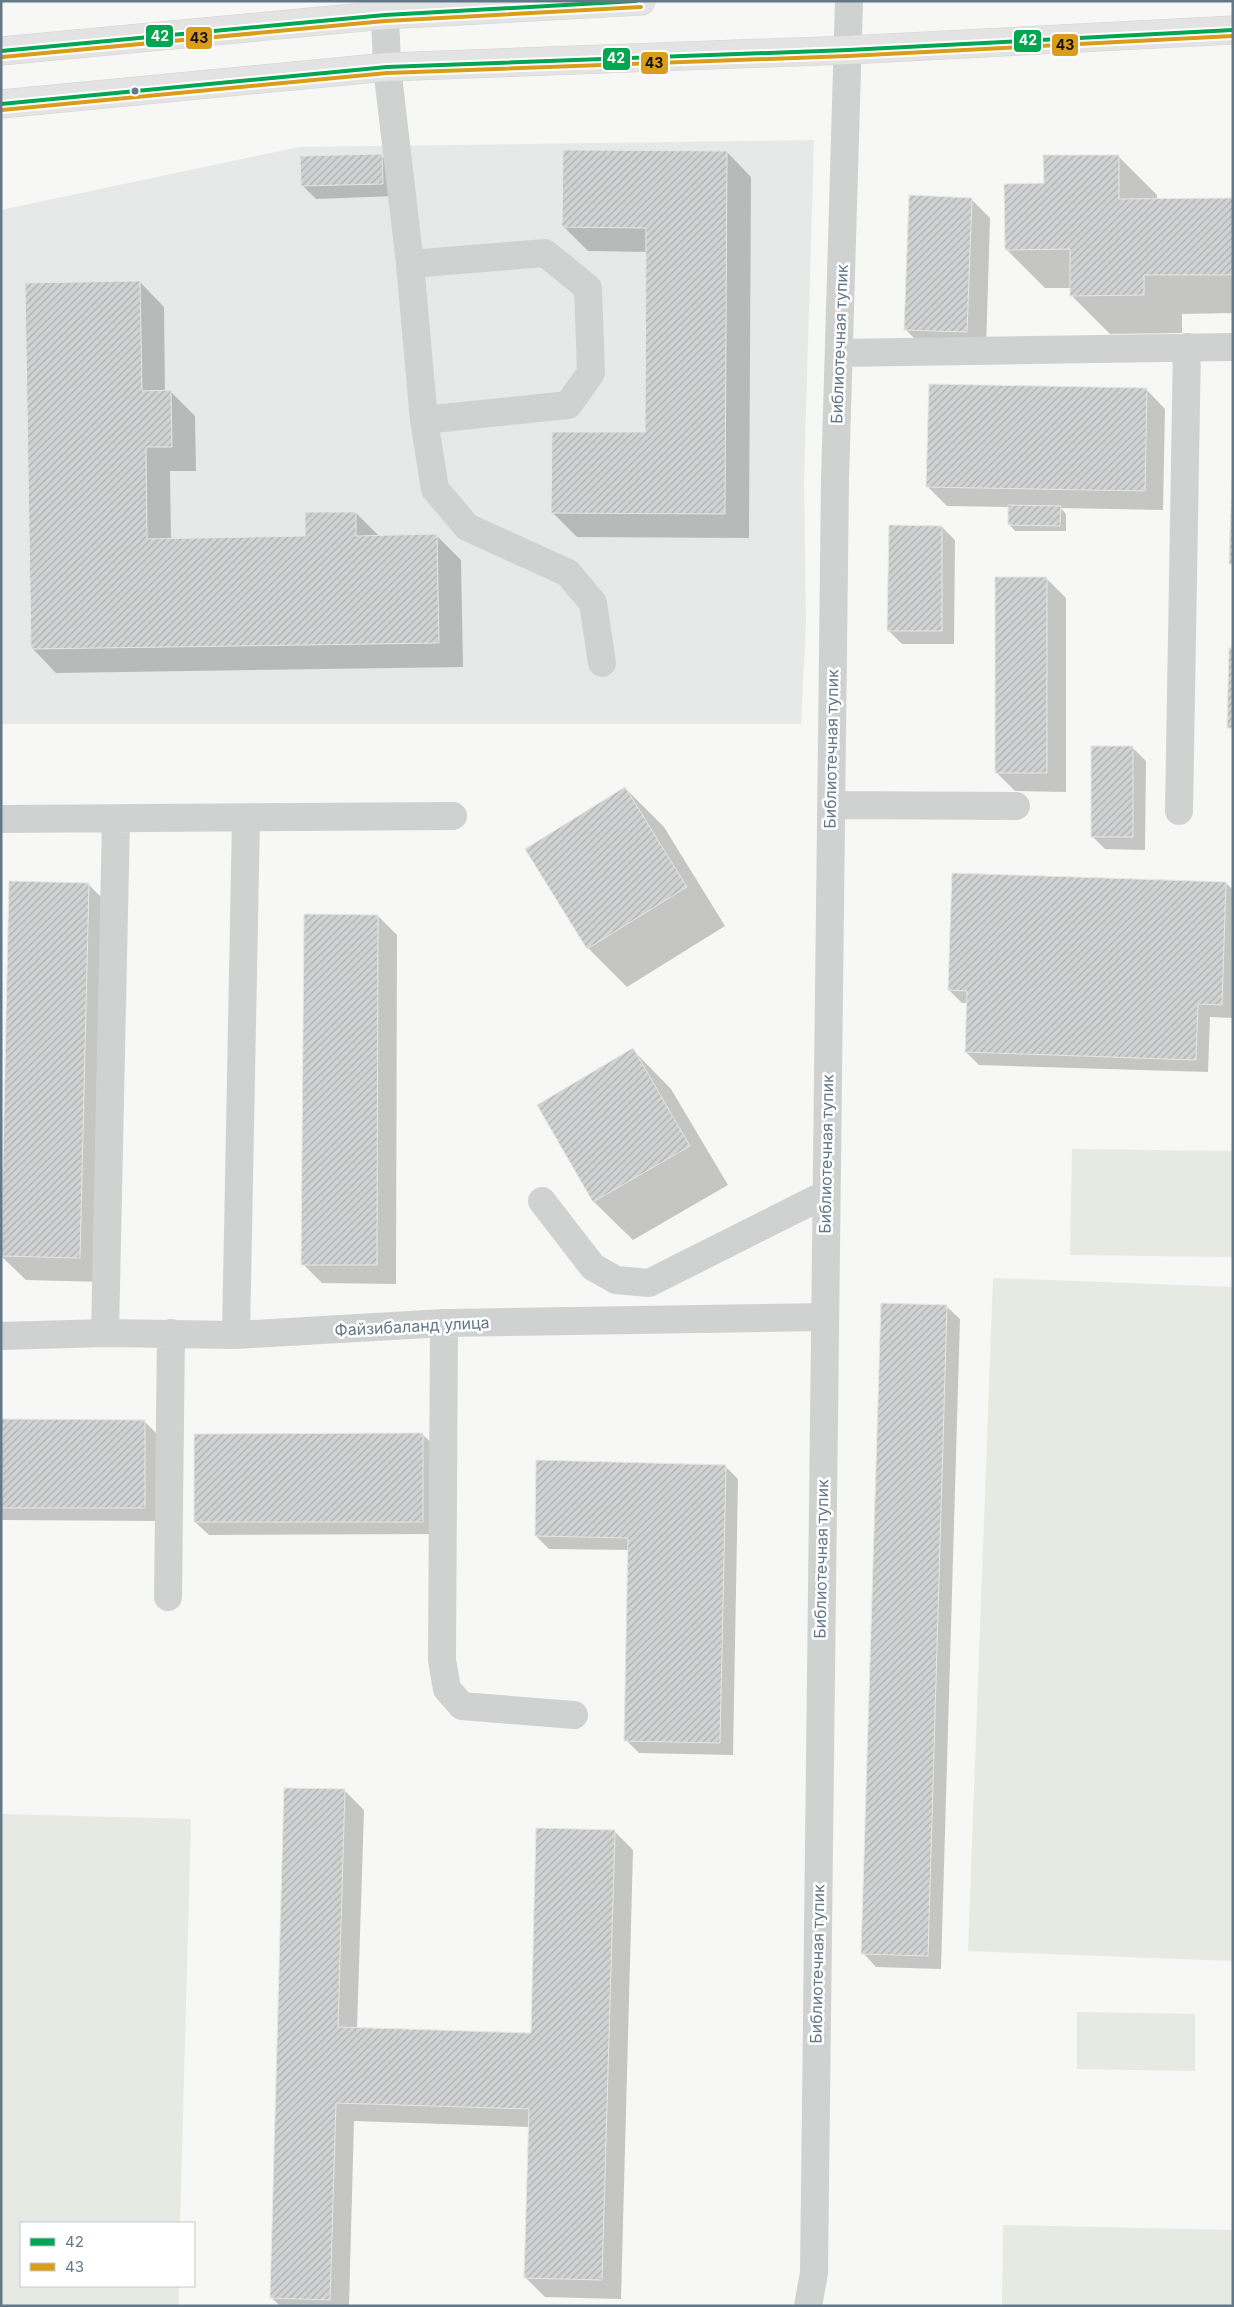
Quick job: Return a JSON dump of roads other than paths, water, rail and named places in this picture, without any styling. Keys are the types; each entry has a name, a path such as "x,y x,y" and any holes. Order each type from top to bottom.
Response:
{"main road":[{"path":"1,51 386,15 641,1"},
{"path":"1,104 386,67 848,50 1233,30"}],"street":[{"name":"Библиотечная тупик","path":"808,2306 814,2273 835,490 849,1"},
{"path":"386,15 386,67 410,264 424,420 435,489 466,527 568,573 592,603 602,663"},
{"path":"410,264 545,253 588,288 591,373 568,405 424,420"},
{"path":"1179,811 1187,347"},
{"path":"839,353 1233,347"},
{"path":"831,805 1016,806"},
{"path":"1,819 454,816"},
{"path":"236,1335 246,818"},
{"path":"105,1333 116,819"},
{"path":"542,1202 593,1266 616,1280 649,1283 826,1194"},
{"name":"Файзибаланд улица","path":"1,1336 105,1333 236,1335 444,1323 824,1317"},
{"path":"444,1323 442,1660 447,1689 462,1706 574,1715"},
{"path":"168,1597 171,1333"}]}
